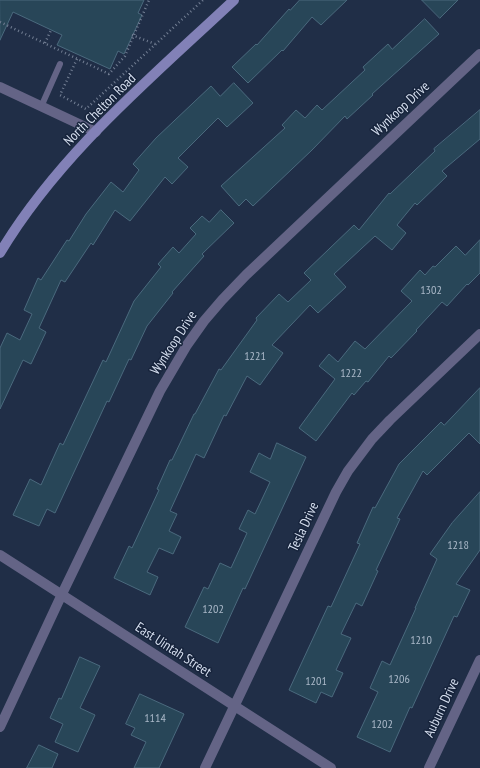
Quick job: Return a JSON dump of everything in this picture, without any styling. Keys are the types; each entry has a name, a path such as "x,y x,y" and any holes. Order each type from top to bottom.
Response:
{"main road":[{"name":"North Chelton Road","path":"0,253 31,205 96,132 121,106 234,0"}],"street":[{"name":"Wynkoop Drive","path":"0,727 62,594 160,391 187,345 204,321 222,300 257,265 480,54"},
{"path":"0,87 96,132"},
{"name":"Tesla Drive","path":"205,768 333,499 348,471 372,439 390,420 480,334"},
{"name":"East Uintah Street","path":"0,555 331,768"},
{"name":"Auburn Drive","path":"429,768 480,660"}],"lane":[{"path":"41,107 60,64"}],"path":[{"path":"0,22 109,74 125,56 133,35 150,0"},
{"path":"77,59 60,95 86,109 203,0"},
{"path":"45,44 51,30"},
{"path":"133,35 155,44"}],"building":[{"path":"0,0 144,0 138,13 142,15 124,54 118,51 110,69 57,45 62,35 13,12 0,40"},
{"path":"300,0 347,0 321,25 312,17 283,51 282,50 248,83 232,67 256,44 257,45 289,9 290,10"},
{"path":"422,0 458,0 440,18"},
{"path":"425,19 439,34 372,94 373,95 347,119 345,116 312,150 253,206 246,199 239,206 221,186 285,128 282,125 296,110 305,118 317,105 322,110 365,70 363,67 388,44 392,49"},
{"path":"234,83 253,103 227,127 218,118 178,158 188,167 172,184 165,177 130,221 115,210 93,245 91,243 65,282 61,280 39,328 46,332 31,364 23,360 0,409 0,348 7,333 20,340 32,314 24,310 38,278 41,280 67,240 69,241 86,214 111,182 123,192 139,170 133,164 156,138 211,86 220,96"},
{"path":"480,110 480,139 442,171 447,176 417,205 415,203 397,225 406,233 392,250 375,236 334,274 346,287 318,313 310,305 272,345 283,353 260,385 247,376 226,416 224,415 204,458 196,454 170,511 177,514 169,531 181,537 173,554 159,548 147,572 158,577 150,595 114,578 129,546 132,548 159,490 157,489 170,460 172,460 194,414 219,369 221,370 257,320 256,318 279,294 288,302 311,280 304,273 354,225 359,230 389,193 390,194 435,151 434,149"},
{"path":"221,210 234,223 202,254 204,256 172,292 173,293 147,326 131,360 129,359 109,402 107,401 55,513 47,509 39,526 13,515 30,479 41,485 60,443 63,445 103,360 106,362 134,301 161,267 158,264 173,247 179,253 196,234 190,228 202,216 209,222"},
{"path":"480,240 480,273 468,285 467,284 447,306 442,302 391,358 389,356 368,382 366,381 354,395 352,393 316,441 299,428 335,379 319,366 329,354 338,362 355,341 365,349 412,301 401,291 420,270 425,275 456,246 465,255"},
{"path":"480,388 480,444 469,433 427,475 423,471 397,518 400,519 376,570 378,571 362,606 356,603 341,634 351,638 336,670 343,673 332,697 321,692 316,703 289,690 328,606 331,607 360,544 357,543 373,507 375,508 399,464 441,422 444,425"},
{"path":"277,443 306,457 245,589 243,588 218,643 185,627 204,587 208,589 220,563 231,568 247,533 239,529 248,510 255,514 270,482 250,472 259,453 270,459"},
{"path":"480,492 480,550 456,584 470,590 457,617 454,616 390,752 357,737 378,692 370,688 382,661 390,665 416,608 437,559 430,554 452,523"},
{"path":"80,657 100,666 80,708 95,715 78,752 55,742 63,724 50,718 59,698 61,699"},
{"path":"140,694 184,714 159,768 134,768 146,742 131,735 135,728 126,724"},
{"path":"39,745 58,754 52,768 27,768"}]}
